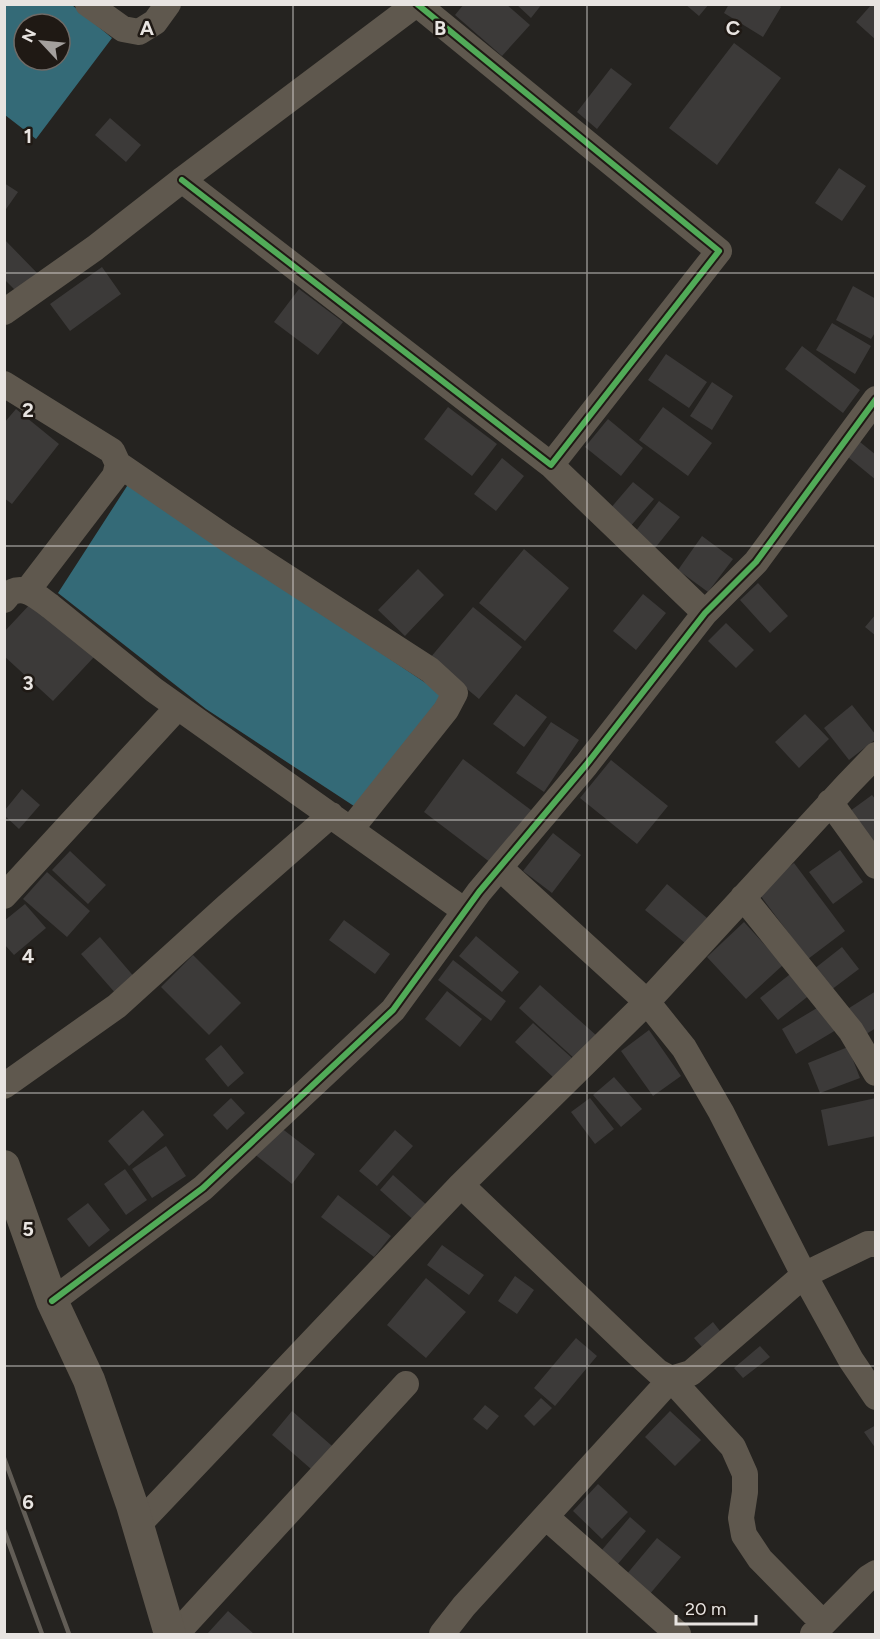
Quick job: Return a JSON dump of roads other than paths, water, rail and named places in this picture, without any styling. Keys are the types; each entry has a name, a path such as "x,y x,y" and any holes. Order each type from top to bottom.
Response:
{"street":[{"path":"88,4 123,29 139,32 155,22 168,4"},
{"path":"4,312 95,248 416,4 719,251 551,465"},
{"path":"182,180 551,465 705,613"},
{"path":"4,384 112,451 118,464 430,670 455,693 446,710 341,822 226,907 117,1006 4,1086"},
{"path":"52,1301 204,1188 393,1010 479,892 586,765 705,613 756,562 876,399"},
{"path":"118,464 115,476 16,595 50,606 154,690 465,911"},
{"path":"4,896 178,706"},
{"path":"138,1524 461,1185 647,1002 876,755"},
{"path":"830,802 876,866"},
{"path":"500,868 647,1002 684,1048 721,1112 804,1275 851,1360 874,1392"},
{"path":"743,897 851,1031 876,1073"},
{"path":"4,1166 52,1301 89,1380 138,1524 170,1635"},
{"path":"461,1185 634,1350 658,1372 671,1379 733,1447 745,1474 741,1518 744,1535 760,1559 818,1629 868,1578 876,1573"},
{"path":"442,1635 464,1606 671,1379 691,1373 804,1275 868,1244 876,1244"},
{"path":"176,1635 406,1384"},
{"path":"546,1517 678,1635"}],"water":[{"path":"4,5 72,5 112,38 36,139 5,115"},
{"path":"129,483 442,694 360,810 206,709 58,593"}],"railway":[{"path":"4,1458 69,1634"},
{"path":"4,1530 42,1634"}]}
